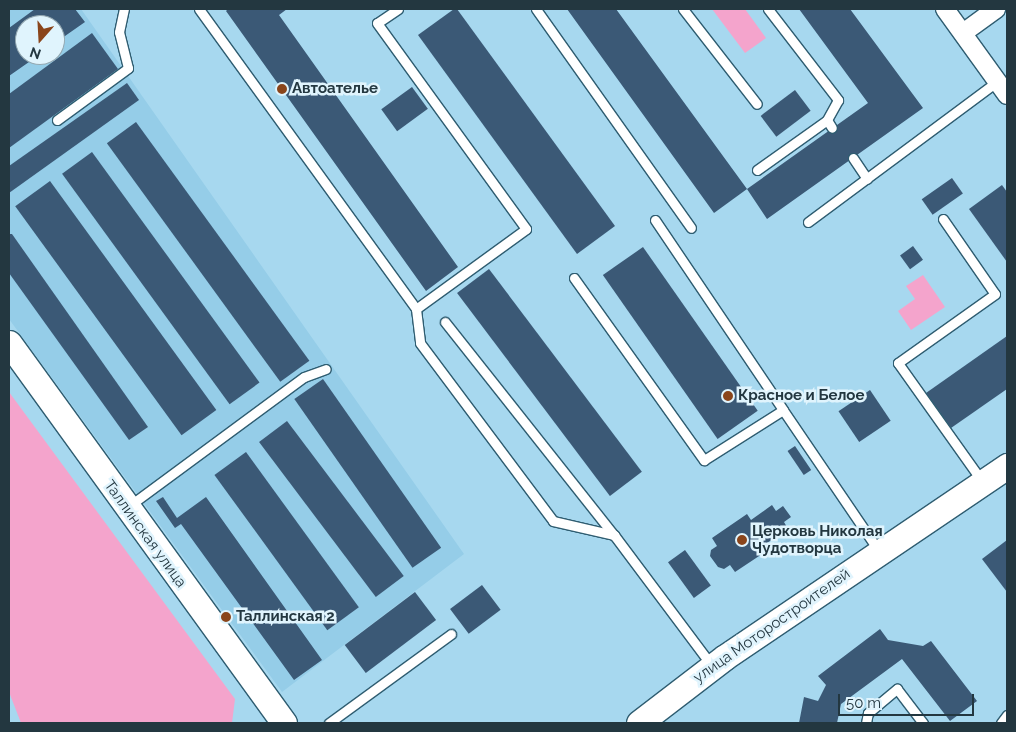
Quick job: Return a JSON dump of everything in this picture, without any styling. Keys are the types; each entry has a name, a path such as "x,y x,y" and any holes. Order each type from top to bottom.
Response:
{"street":[{"path":"945,9 1002,88"},
{"path":"963,33 996,9"},
{"name":"Таллинская улица","path":"9,343 284,723"},
{"name":"улица Моторостроителей","path":"641,723 712,666 982,481 1007,466"}],"lane":[{"path":"58,120 128,68 119,32 124,9"},
{"path":"199,9 416,309 420,343 553,522 614,536"},
{"path":"398,9 377,23 526,229 416,309"},
{"path":"536,9 691,228"},
{"path":"683,9 757,104"},
{"path":"757,170 827,120 838,100 768,9"},
{"path":"808,222 867,179 1002,88"},
{"path":"827,120 832,128"},
{"path":"853,158 867,179"},
{"path":"656,220 879,553"},
{"path":"943,220 995,294 898,363 982,481"},
{"path":"574,278 704,460 783,410"},
{"path":"445,322 614,536 712,666"},
{"path":"126,507 304,377 326,369"},
{"path":"330,723 451,634"},
{"path":"866,723 868,713 897,690 923,723"},
{"path":"1001,723 1007,715"}],"shaded area":[{"path":"9,9 81,9 464,554 282,692 9,319"},
{"path":"712,9 745,9 766,38 745,53"},
{"path":"923,275 945,307 911,330 898,311 915,299 906,286"},
{"path":"9,392 235,699 232,723 21,723 9,692"}],"building":[{"path":"35,9 75,9 85,22 65,36 65,15 27,15"},
{"path":"228,9 287,9 279,15 458,267 426,291 226,11"},
{"path":"454,9 457,9 615,226 577,254 418,35"},
{"path":"567,9 616,9 747,189 714,213"},
{"path":"799,9 850,9 923,108 767,219 747,189 868,103"},
{"path":"15,24 15,65 25,65 9,76 9,28"},
{"path":"92,33 118,69 9,148 9,94 48,65 65,65 65,53"},
{"path":"127,83 139,100 9,193 9,166"},
{"path":"412,87 428,109 397,131 381,109"},
{"path":"795,90 811,111 776,137 761,116"},
{"path":"136,122 309,361 280,382 107,143"},
{"path":"92,152 260,383 230,404 62,174"},
{"path":"952,178 963,194 933,215 922,199"},
{"path":"50,181 216,410 182,435 15,206"},
{"path":"1002,185 1007,192 1007,262 969,209"},
{"path":"9,234 12,234 148,427 129,440 9,273"},
{"path":"913,246 923,260 910,269 900,255"},
{"path":"643,247 758,411 718,439 603,275"},
{"path":"489,269 642,472 610,496 457,293"},
{"path":"1007,336 1007,389 951,428 926,393"},
{"path":"323,379 441,548 412,568 294,399"},
{"path":"870,390 891,421 859,442 838,411"},
{"path":"287,421 404,576 376,597 259,442"},
{"path":"795,446 811,470 804,475 788,451"},
{"path":"246,452 359,607 327,630 214,475"},
{"path":"163,497 177,518 206,497 322,660 294,680 181,524 175,528 156,501"},
{"name":"Церковь Николая Чудотворца","path":"772,505 776,511 783,506 791,517 784,522 788,529 767,543 771,548 735,572 730,565 724,569 718,567 710,556 711,550 717,546 712,538 747,514 751,520"},
{"path":"1007,540 1007,592 982,559"},
{"path":"685,550 711,586 694,598 668,562"},
{"path":"482,585 501,610 469,634 450,609"},
{"path":"415,592 436,620 366,673 345,645"},
{"path":"880,629 888,640 923,646 931,641 977,701 950,721 902,659 841,704 837,723 799,723 804,697 818,701 826,685 818,676"}],"place":[{"name":"Автоателье","path":"282,89"},
{"name":"Красное и Белое","path":"728,396"},
{"name":"Церковь Николая Чудотворца","path":"742,540"},
{"name":"Таллинская 2","path":"226,617"}]}
